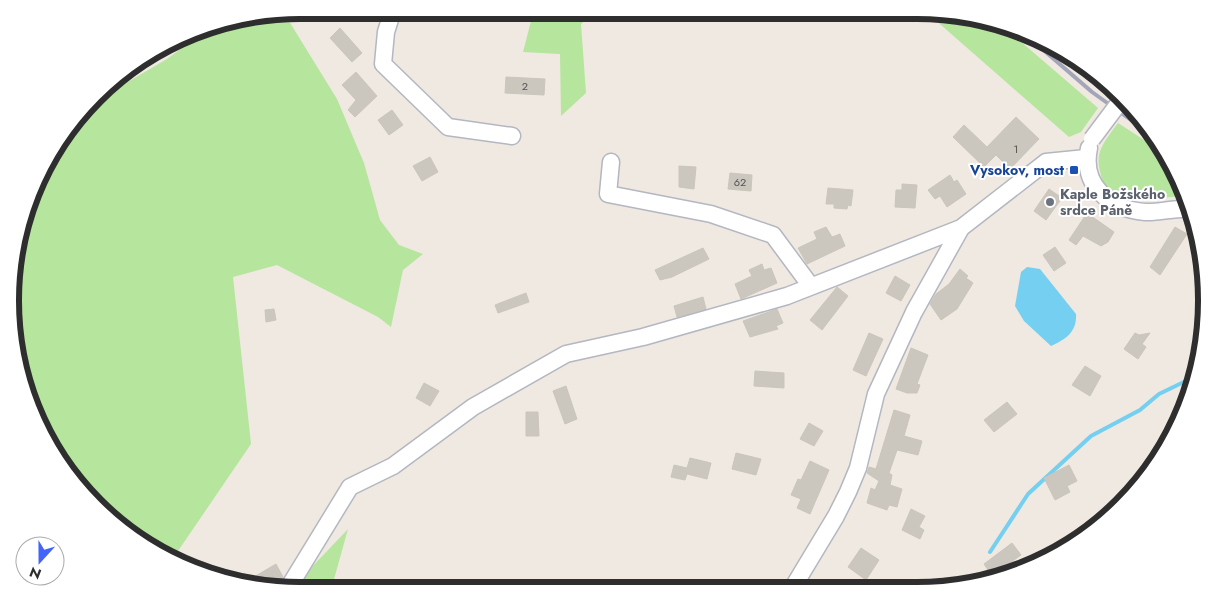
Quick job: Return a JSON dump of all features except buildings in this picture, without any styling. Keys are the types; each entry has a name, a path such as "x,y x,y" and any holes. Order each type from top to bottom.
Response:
{"street":[{"path":"390,19 386,32 383,64 448,126 512,136"},
{"path":"1118,104 1092,139 1086,158 1088,174 1092,182 1116,204 1127,209 1147,212 1183,210"},
{"path":"292,582 350,487 393,466 473,407 566,354 642,337 787,296 810,285 960,228 1046,162 1086,158"},
{"path":"610,162 608,194 711,214 773,235 810,285"},
{"path":"796,582 836,516 848,492 858,468 876,394 914,312 960,228"}],"green space":[{"path":"288,19 337,99 364,163 380,220 399,245 423,254 403,270 391,327 378,317 277,265 233,277 251,444 178,551 175,552 144,535 101,500 66,457 48,425 34,391 24,355 19,319 19,282 28,228 40,193 56,160 77,129 101,101 113,90 167,59 193,40 228,28 264,21"},
{"path":"531,19 586,19 581,24 586,93 561,116 560,54 523,52"},
{"path":"934,19 971,24 1015,37 1098,108 1081,132 1069,137"},
{"path":"1118,123 1151,145 1178,197 1133,200 1105,187 1099,167 1099,160 1106,140"},
{"path":"348,529 333,582 298,582"}],"water":[{"path":"1027,267 1040,269 1076,314 1075,326 1070,334 1051,346 1024,321 1015,306 1021,272"}],"waterway":[{"path":"990,552 1028,494 1091,436 1140,410 1159,394 1186,381"}],"railway":[{"path":"1041,48 1092,92 1134,123"}],"place":[{"name":"Vysokov, most","path":"1074,170"},
{"name":"Kaple Božského srdce Páně","path":"1050,202"}]}
